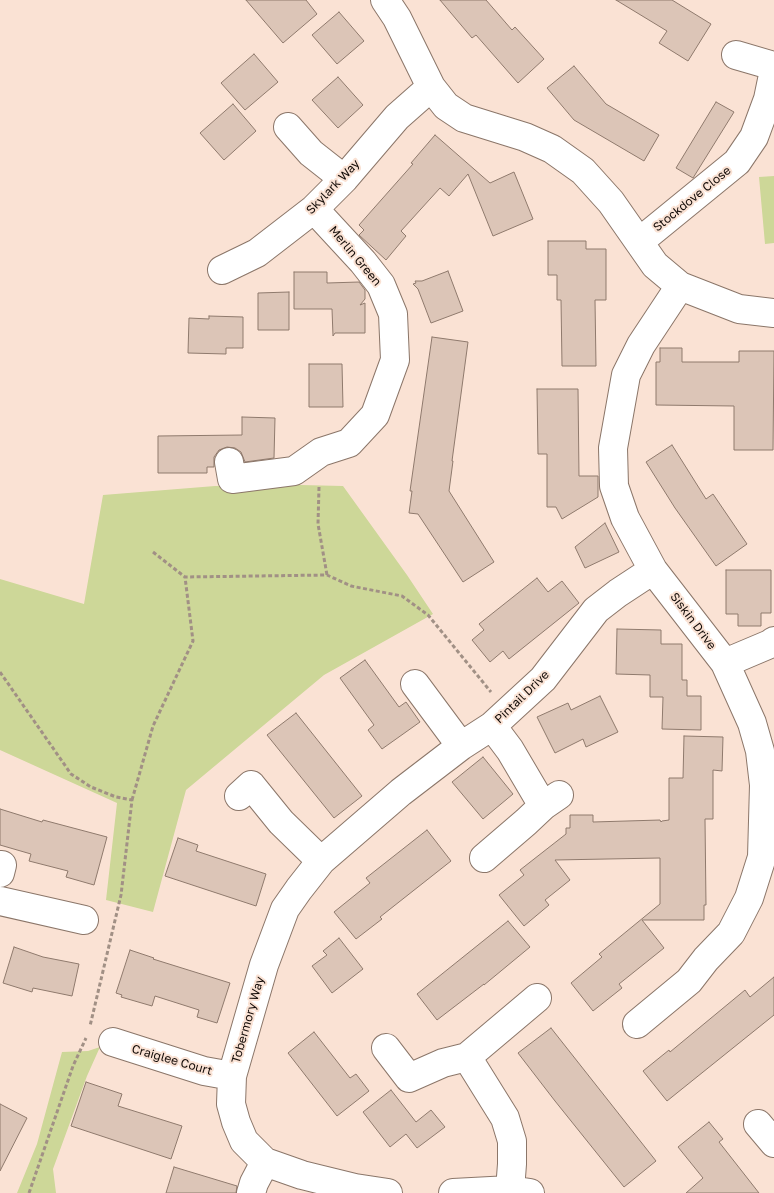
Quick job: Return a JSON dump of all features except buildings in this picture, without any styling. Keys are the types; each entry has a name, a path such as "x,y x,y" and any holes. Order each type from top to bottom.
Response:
{"street":[{"path":"385,0 397,18 431,88 446,106 464,118 525,137 552,150 583,171 611,202 655,265 680,286 739,309 774,313"},
{"name":"Stockdove Close","path":"639,242 737,162 754,137 768,98 774,72 736,55"},
{"name":"Skylark Way","path":"222,270 257,253 314,209 344,179 396,117 431,88"},
{"path":"288,127 311,154 344,179"},
{"name":"Merlin Green","path":"229,462 232,479 294,470 321,452 349,443 375,415 395,360 393,314 381,284 314,209"},
{"name":"Siskin Drive","path":"637,1024 689,981 706,959 731,933 768,859 760,751 752,723 725,663 653,570 625,518 614,486 613,448 626,375 641,345 680,286"},
{"name":"Pintail Drive","path":"401,792 460,746 500,719 543,679 596,610 653,570"},
{"path":"725,663 774,641"},
{"path":"415,684 460,746"},
{"path":"484,858 551,800 510,750 500,719"},
{"path":"239,796 251,785 280,822 321,861"},
{"name":"Tobermory Way","path":"388,1193 355,1188 302,1175 265,1162 244,1141 231,1104 232,1076 264,965 285,909 321,861 401,792"},
{"path":"0,901 84,920"},
{"path":"386,1048 409,1078 443,1063 467,1057 537,998"},
{"name":"Craiglee Court","path":"113,1042 204,1070 232,1076"},
{"path":"453,1193 520,1191 512,1164 512,1141 505,1118 467,1057"},
{"path":"251,1193 265,1162"}],"path":[{"path":"321,452 318,524 327,575"},
{"path":"153,552 185,577 327,575 351,586 402,596 428,615 500,719"},
{"path":"29,1193 74,1066 88,1033 121,895 132,800 153,726 193,640 185,577"},
{"path":"0,672 71,774 91,787 116,797 132,800"}],"green space":[{"path":"774,176 774,243 765,244 759,177"},
{"path":"215,486 343,486 433,614 324,675 186,790 153,912 106,900 117,803 0,750 0,579 84,604 103,495"},
{"path":"100,1047 87,1076 53,1169 56,1193 17,1193 37,1144 62,1052 88,1051"}]}
